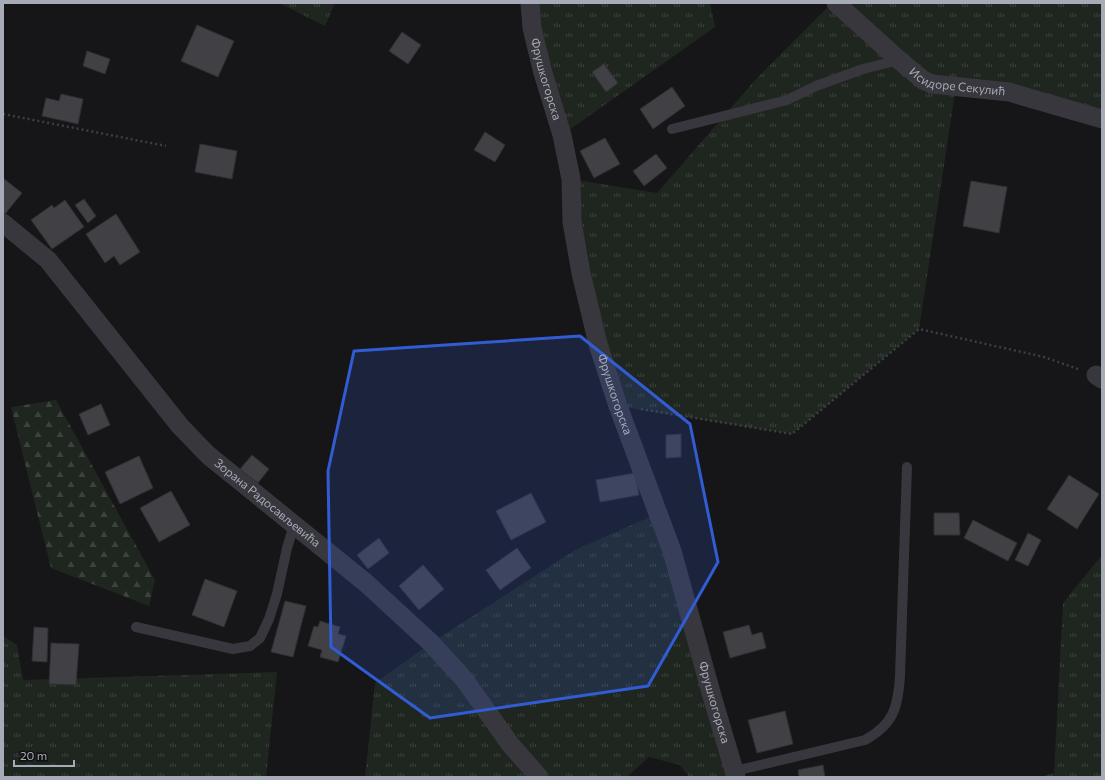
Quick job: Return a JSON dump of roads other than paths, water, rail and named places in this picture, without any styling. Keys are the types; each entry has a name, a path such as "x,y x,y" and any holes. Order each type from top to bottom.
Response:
{"street":[{"name":"Фрушкогорска","path":"530,3 532,28 543,73 562,135 571,179 572,222 581,274 598,344 618,406 672,551 735,774"},
{"name":"Исидоре Секулић","path":"836,3 899,60 923,80 932,84 1009,92 1102,119"},
{"name":"Зорана Радосављевића","path":"3,223 48,260 180,426 208,455 366,584 431,643 464,679 510,744 539,777"}],"lane":[{"path":"672,129 787,100 816,86 863,69 899,60"},
{"path":"735,774 865,740 876,734 888,724 895,712 899,697 907,467"},
{"path":"136,627 233,649 250,646 260,638 269,619 277,594 287,548 294,525"}]}
